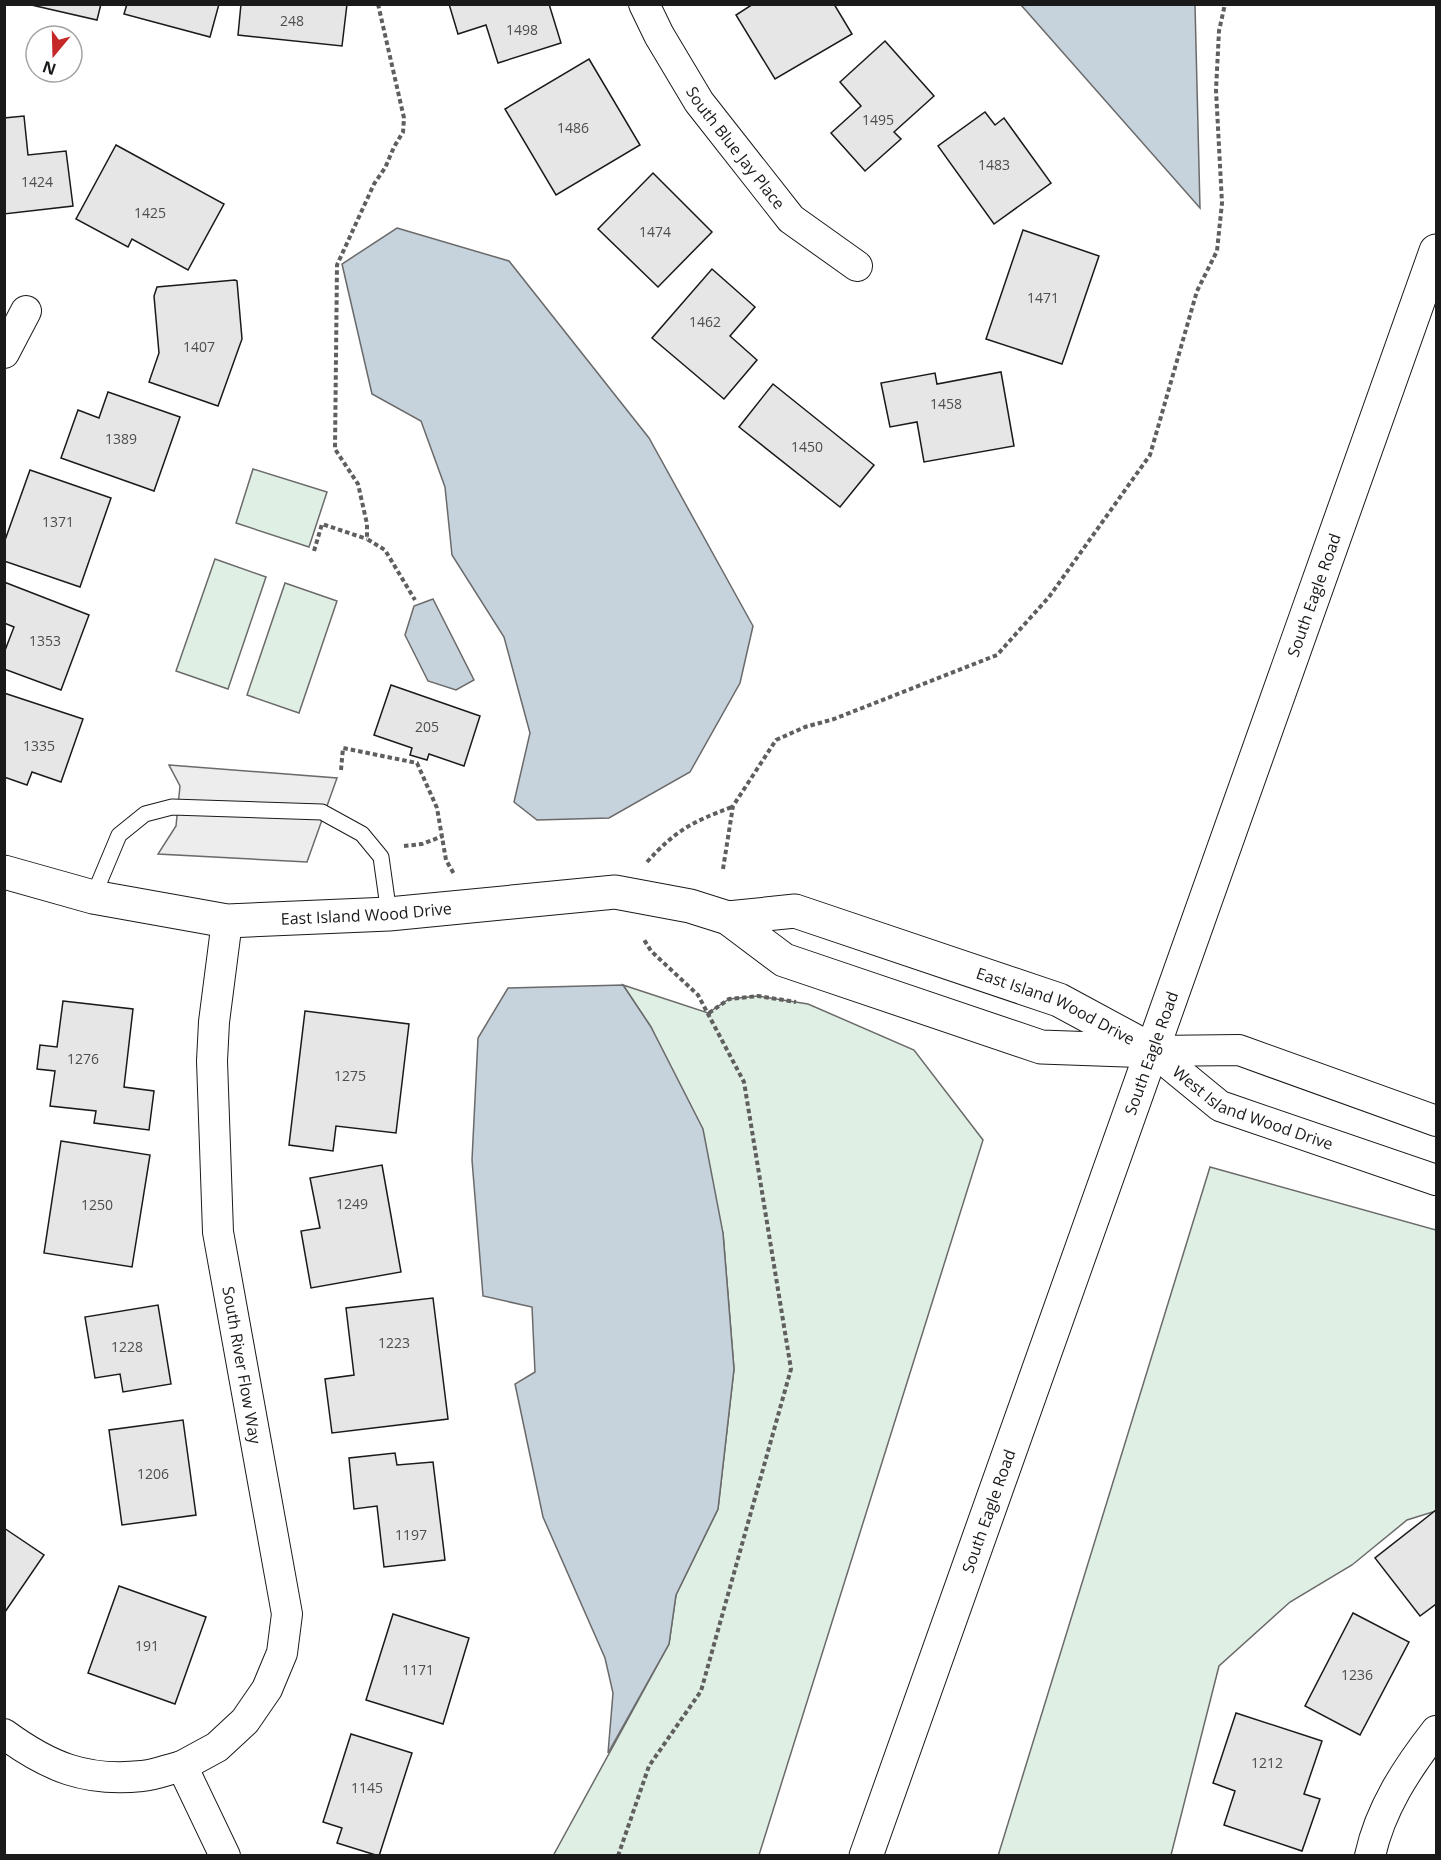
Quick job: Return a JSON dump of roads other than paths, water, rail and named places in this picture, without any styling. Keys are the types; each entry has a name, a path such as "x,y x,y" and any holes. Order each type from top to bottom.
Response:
{"main road":[{"name":"South Eagle Road","path":"866,1856 1437,251"},
{"name":"East Island Wood Drive","path":"4,872 93,897 227,921 389,914 615,892 690,906 728,918 784,960 1041,1047 1153,1051"},
{"name":"East Island Wood Drive","path":"728,918 795,910 1059,1000 1153,1051"}],"street":[{"name":"South Blue Jay Place","path":"644,4 658,35 699,102 791,219 857,266"},
{"path":"4,353 26,311"},
{"name":"South River Flow Way","path":"4,1734 30,1753 65,1769 103,1778 144,1776 182,1766 217,1747 245,1721 267,1689 282,1653 287,1614 218,1232 212,1061 214,1023 227,921"},
{"name":"West Island Wood Drive","path":"1153,1051 1239,1050 1437,1121"},
{"name":"West Island Wood Drive","path":"1153,1051 1220,1106 1437,1180"},
{"path":"1370,1856 1389,1802 1413,1760 1437,1731"},
{"path":"182,1766 225,1856"}],"lane":[{"path":"93,897 119,835 145,814 172,807 322,812 362,834 381,857 389,914"}]}
